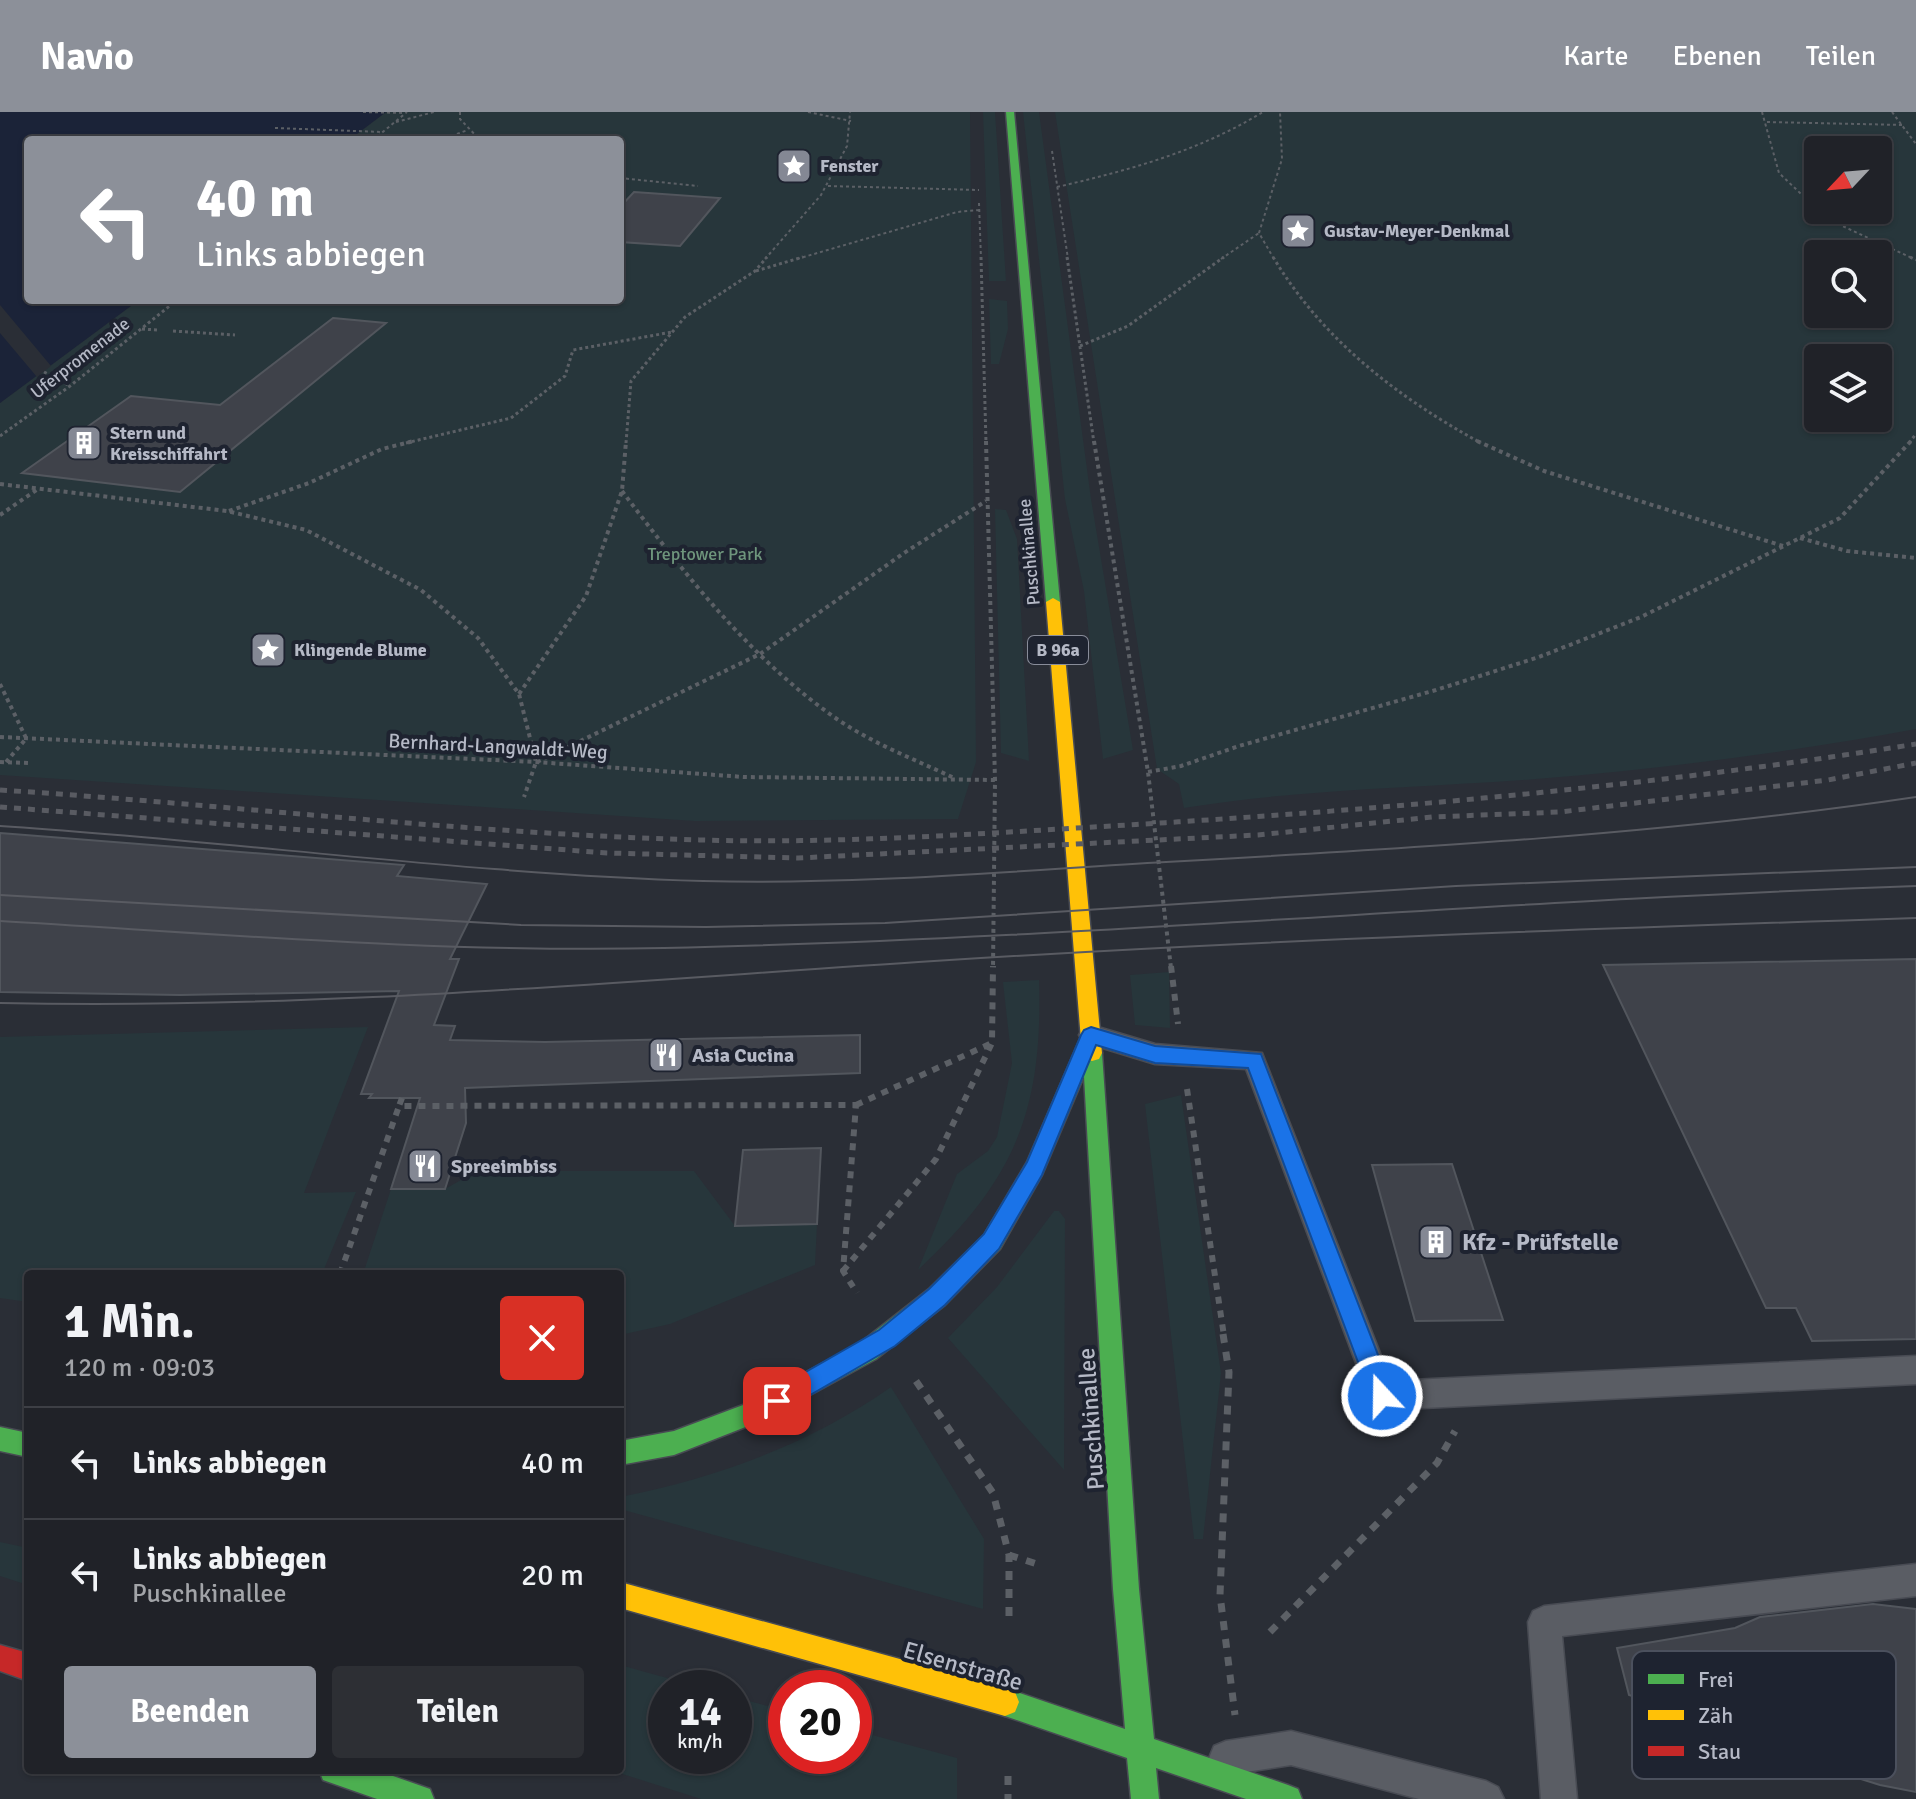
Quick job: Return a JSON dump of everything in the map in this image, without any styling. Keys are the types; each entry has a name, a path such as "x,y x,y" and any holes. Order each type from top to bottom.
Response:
{"main road":[{"name":"Puschkinallee","path":"1010,112 1091,1035 1126,1589 1145,1799"},
{"name":"Puschkinallee","path":"624,1452 674,1443 758,1411 816,1381 887,1338 937,1297 992,1242 1035,1168 1091,1035"},
{"path":"0,1439 24,1444"},
{"name":"Elsenstraße","path":"624,1596 1009,1703 1288,1799"},
{"path":"0,1658 24,1666"},
{"path":"345,1774 420,1799"}],"lane":[{"path":"1091,1035 1155,1054 1254,1060 1382,1396 1916,1370"},
{"path":"1559,1799 1544,1622 1916,1580"},
{"path":"1196,1767 1240,1755 1291,1748 1486,1799"}],"path":[{"path":"363,112 406,112"},
{"path":"378,136 406,112"},
{"path":"395,122 434,112"},
{"path":"460,112 460,119 475,136"},
{"path":"808,112 851,121"},
{"path":"519,694 586,596 622,491 631,381 685,317 755,271 828,186 847,146 850,112"},
{"path":"1057,187 1181,156 1238,129 1263,112"},
{"path":"1080,346 1106,339 1135,322 1259,233 1285,158 1286,134 1280,112"},
{"path":"1762,112 1779,173 1804,200"},
{"path":"1892,112 1916,144"},
{"path":"1767,122 1904,125"},
{"path":"275,128 383,132"},
{"path":"451,136 468,130"},
{"path":"1050,142 1148,772 1182,1056 1229,1372 1220,1595 1240,1755"},
{"path":"624,178 698,186"},
{"path":"828,186 979,190"},
{"path":"755,271 957,212 979,210"},
{"path":"1838,224 1916,260"},
{"path":"1259,233 1299,297 1338,341 1407,397 1471,436 1542,470 1784,546"},
{"path":"843,1271 936,1159 992,1043 995,780 981,289"},
{"name":"Uferpromenade","path":"0,436 70,386 172,304"},
{"path":"141,329 157,330"},
{"path":"173,331 235,335"},
{"path":"227,511 309,483 382,449 511,418 565,376 573,350 673,331"},
{"path":"44,372 70,386"},
{"path":"1148,772 1181,766 1239,746 1436,690 1539,657 1641,617 1840,518 1916,434"},
{"path":"0,484 227,511 306,530 421,590 478,638 519,694 536,762 524,797"},
{"path":"0,515 39,488"},
{"path":"622,491 689,580 760,654 835,718 958,780"},
{"path":"536,762 760,654 904,553 986,501"},
{"path":"1800,538 1847,551 1916,558"},
{"path":"0,684 26,739 3,762"},
{"name":"Bernhard-Langwaldt-Weg","path":"0,737 536,762 744,777 995,780"},
{"path":"3,762 28,763"},
{"path":"399,1106 856,1105 992,1043"},
{"path":"341,1270 402,1098"},
{"path":"855,1290 843,1271 856,1105"},
{"path":"910,1371 993,1493 1009,1555 1009,1617"},
{"path":"1270,1632 1437,1463 1477,1393"},
{"path":"1009,1555 1040,1565"},
{"path":"1008,1776 1008,1799"}],"green space":[{"name":"Treptower Park","path":"386,112 970,112 976,762 958,819 695,821 0,775 0,403 134,304 624,304 624,136 354,136"},
{"path":"983,112 995,112 1006,281 989,281"},
{"path":"1023,112 1039,112 1091,499 1133,750 1103,759 1084,591 1065,499"},
{"path":"1055,112 1916,112 1916,729 1679,765 1536,779 1316,793 1184,808 1179,784 1157,769"},
{"path":"989,299 1007,301 1008,329 999,364 991,364"},
{"path":"995,509 1006,510 1017,539 1029,761 1001,753"},
{"path":"1169,972 1170,1028 1135,1025 1130,975"},
{"path":"1039,980 1035,1068 1028,1106 1016,1140 1000,1173 978,1205 918,1270 957,1174 988,1151 997,1137 1012,1063 1003,982"},
{"path":"368,1027 304,1193 356,1192 324,1270 24,1270 24,1301 0,1298 0,1037"},
{"path":"1181,1095 1221,1373 1203,1539 1194,1539 1145,1104"},
{"path":"477,1171 694,1171 735,1226 817,1224 815,1265 670,1324 624,1334 624,1270 364,1270 391,1189 445,1189"},
{"path":"1054,1211 1059,1211 1065,1219 1064,1470 948,1338 997,1287"},
{"path":"891,1387 984,1539 983,1609 624,1510 624,1496 692,1480 762,1456 828,1426"},
{"path":"0,1542 24,1547 24,1584 0,1576"},
{"path":"624,1666 648,1673 648,1774 752,1774 752,1702 768,1706 768,1774 872,1774 872,1735 957,1758 957,1799 701,1799 623,1774"}],"water":[{"path":"0,112 386,112 354,136 24,136 24,304 134,304 0,403"}],"pier":[{"path":"0,305 51,366 37,377 0,333"}],"building":[{"path":"634,192 720,198 680,246 624,242 624,203"},
{"path":"333,318 386,323 180,492 22,473 131,396 220,405"},
{"path":"0,833 404,865 397,876 487,884 450,959 459,959 434,1025 455,1026 450,1040 545,1042 860,1035 860,1073 465,1088 466,1123 445,1189 391,1189 420,1098 369,1098 372,1094 361,1094 399,991 180,995 0,992"},
{"path":"1916,959 1916,1339 1812,1341 1796,1308 1766,1308 1603,965"},
{"path":"821,1148 817,1224 735,1226 743,1150"},
{"name":"Kfz - Prüfstelle","path":"1452,1164 1503,1320 1415,1321 1372,1165"},
{"path":"1873,1604 1916,1609 1916,1792 1861,1779 1896,1779 1896,1651 1632,1651 1632,1696 1629,1695 1617,1648 1735,1628 1760,1617"}],"tram line":[{"path":"0,826 527,872 761,882 992,873 1542,838 1729,821 1916,797"},
{"path":"0,895 521,925 706,927 885,923 1456,886 1916,867"},
{"path":"0,921 415,945 664,948 977,936 1603,900 1916,886"},
{"path":"0,1003 117,1004 351,998 1179,947 1916,918"}],"railway":[{"path":"0,790 527,832 703,840 809,840 916,837 1326,812 1622,784 1916,744"},
{"path":"0,807 607,853 798,858 1258,835 1432,817 1560,812 1828,780 1916,763"}],"traffic: fast":[{"path":"1010,112 1053,602"},
{"path":"624,1452 674,1443 758,1411 868,1351 937,1297 992,1242 1035,1168 1087,1045"},
{"path":"1092,1053 1126,1589 1145,1799"},
{"path":"0,1439 24,1444"},
{"path":"1005,1702 1288,1799"},
{"path":"345,1774 420,1799"}],"traffic: slow":[{"path":"1053,602 1092,1053"},
{"path":"624,1596 1005,1702"}],"traffic: jam":[{"path":"0,1658 24,1666"}],"place":[{"name":"Fenster","path":"794,166"},
{"name":"Gustav-Meyer-Denkmal","path":"1298,231"},
{"name":"Stern und Kreisschiffahrt","path":"84,443"},
{"name":"Klingende Blume","path":"268,650"},
{"name":"Asia Cucina","path":"666,1055"},
{"name":"Spreeimbiss","path":"425,1166"},
{"name":"Kfz - Prüfstelle","path":"1436,1242"}],"route":[{"path":"777,1401 887,1338 937,1297 992,1242 1035,1168 1091,1035 1155,1054 1254,1060 1382,1396"}]}
